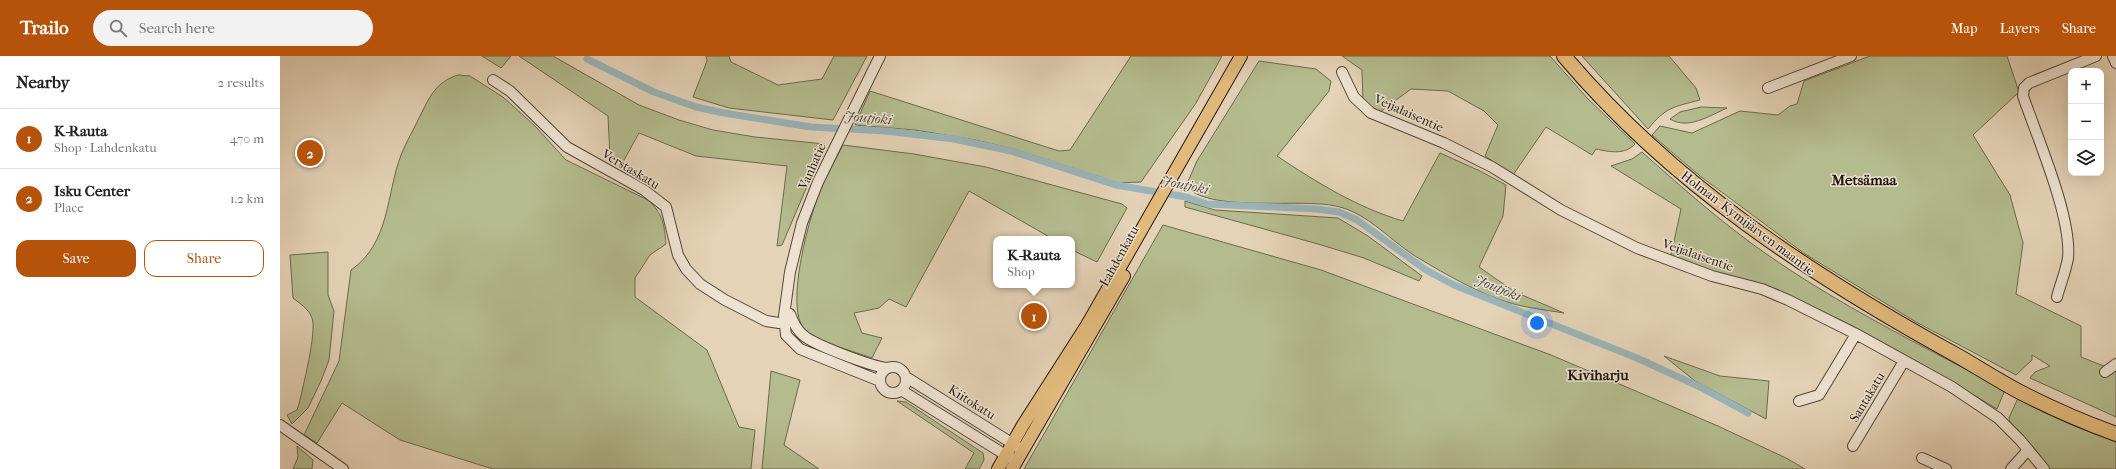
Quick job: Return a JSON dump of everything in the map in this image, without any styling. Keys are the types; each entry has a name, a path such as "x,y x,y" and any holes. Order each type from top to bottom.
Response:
{"highway":[{"name":"Holman–Kymijärven maantie","path":"1564,56 1637,134 1715,201 1834,285 1923,338 1958,356 2037,392 2116,424"},
{"path":"1567,56 1578,72"},
{"name":"Holman–Kymijärven maantie","path":"1958,356 2019,392 2116,434"}],"main road":[{"name":"Lahdenkatu","path":"1014,465 1100,321 1153,217 1241,56"},
{"name":"Lahdenkatu","path":"1173,181 1250,56"},
{"name":"Lahdenkatu","path":"998,469 1153,217"}],"street":[{"name":"Vanhatie","path":"788,321 787,294 802,223 818,182 847,120 880,56"},
{"path":"1768,88 1851,56"},
{"path":"2057,297 2068,259 2068,246 2062,210 2022,96 2024,88 2029,83 2096,56"},
{"path":"2113,56 2116,63"},
{"name":"Veijalaisentie","path":"1342,72 1354,98 1371,113 1444,143 1485,164 1561,210 1637,248 1712,276 1762,289 1856,334 1904,361 1976,402 1998,418 2044,469"},
{"name":"Verstaskatu","path":"493,80 510,91 567,146 644,190 666,207 678,255 686,269 700,284 757,318 774,323 788,321"},
{"path":"788,321 809,340 875,366 900,368 906,377 906,384 901,390 889,392 883,388 880,381 882,373 888,368"},
{"path":"788,321 786,334 800,349 880,381"},
{"path":"1799,401 1819,395 1856,334"},
{"name":"Santakatu","path":"1853,446 1904,361"},
{"path":"2105,372 2116,364"},
{"name":"Kiitokatu","path":"906,377 1024,450"},
{"name":"Kiitokatu","path":"901,390 1006,455 1014,465"},
{"path":"280,425 342,469"},
{"path":"2011,469 2028,450"},
{"path":"1922,458 1946,469"}],"green space":[{"path":"482,56 511,56 501,68"},
{"path":"519,56 553,56 639,105 679,120 713,130 755,137 825,144 782,245 777,246 787,166 696,156 639,133 623,162 610,158 608,116"},
{"path":"706,56 729,56 731,62 778,85 822,79 834,56 867,56 833,120 729,108 693,97 707,61"},
{"path":"1131,56 1222,56 1196,103 1141,182 1118,183 1014,149 975,140 915,130 855,125 870,91 1059,151 1070,150"},
{"path":"1342,56 1550,56 1588,99 1635,144 1627,150 1617,152 1596,149 1592,155 1546,127 1513,175 1485,156 1498,125 1484,111 1448,91 1411,89 1380,112 1363,101 1362,70"},
{"path":"1582,56 1669,56 1696,88 1700,100 1676,106 1665,112 1648,129"},
{"path":"1870,56 2007,56 2019,92 1973,135 2010,195 2023,243 2016,294 2081,326 2081,357 2116,371 2116,417 2030,378 2035,372 2050,366 2032,355 2032,360 2016,375 1916,322 1805,254 1700,176 1652,135 1660,126 1692,133 1740,111 1778,115 1790,106 1797,104 1804,81"},
{"path":"1259,61 1316,69 1331,81 1329,91 1277,156 1322,185 1354,202 1386,216 1403,221 1440,153 1480,171 1506,185 1503,216 1479,267 1515,292 1564,313 1516,305 1476,290 1420,259 1370,222 1348,210 1336,206 1320,204 1233,202 1197,194 1186,186 1197,161"},
{"path":"458,75 470,76 503,97 535,126 566,160 648,200 657,210 662,220 666,244 650,255 635,278 635,297 707,350 739,427 755,430 751,469 493,469 400,440 342,403 317,443 304,435 339,361 351,270 364,259 380,232 401,155 427,102 439,86 450,78"},
{"path":"1701,107 1727,108 1698,121 1684,123 1670,119 1680,112"},
{"path":"843,145 914,154 986,167 1122,204 1127,208 1097,262 1075,251 1075,236 1048,236 969,191 906,307 889,299 879,308 854,313 862,333 882,338 872,358 818,339 805,330 799,318 797,302 801,258 812,214 823,183"},
{"path":"1642,152 1723,221 1781,264 1843,303 1875,321 2005,390 1997,409 1925,366 1853,326 1778,290 1712,272 1671,255 1681,209 1611,166 1632,159"},
{"path":"1185,201 1215,210 1338,218 1368,236 1422,276 1419,281 1364,258 1185,207"},
{"path":"1163,225 1321,270 1551,355 1718,426 1788,459 1805,469 1024,469"},
{"path":"328,252 328,295 334,311 329,360 308,408 292,424 287,415 297,410 299,404 309,360 313,325 309,312 304,306 293,298 290,255"},
{"path":"1664,356 1720,376 1769,381 1766,419 1695,381"},
{"path":"771,371 800,380 784,445 819,469 762,469"},
{"path":"2018,398 2072,425 2116,441 2116,469 2049,469 2010,423 2009,418"},
{"path":"897,401 906,402 983,453 984,460 979,469 965,469 974,453"},
{"path":"297,446 313,460 312,469 293,469 298,457"}],"waterway":[{"name":"Joutjoki","path":"587,59 654,92 696,107 724,113 811,127 886,131 954,139 1011,151 1116,185 1186,197 1207,204 1317,209 1339,212 1357,220 1426,270 1454,285 1637,358 1700,387 1748,413"}],"place":[{"name":"Isku Center","path":"310,153"},
{"name":"K-Rauta","path":"1034,316"}],"district":[{"name":"Metsämaa","path":"1864,180"},
{"name":"Kiviharju","path":"1598,375"}]}
